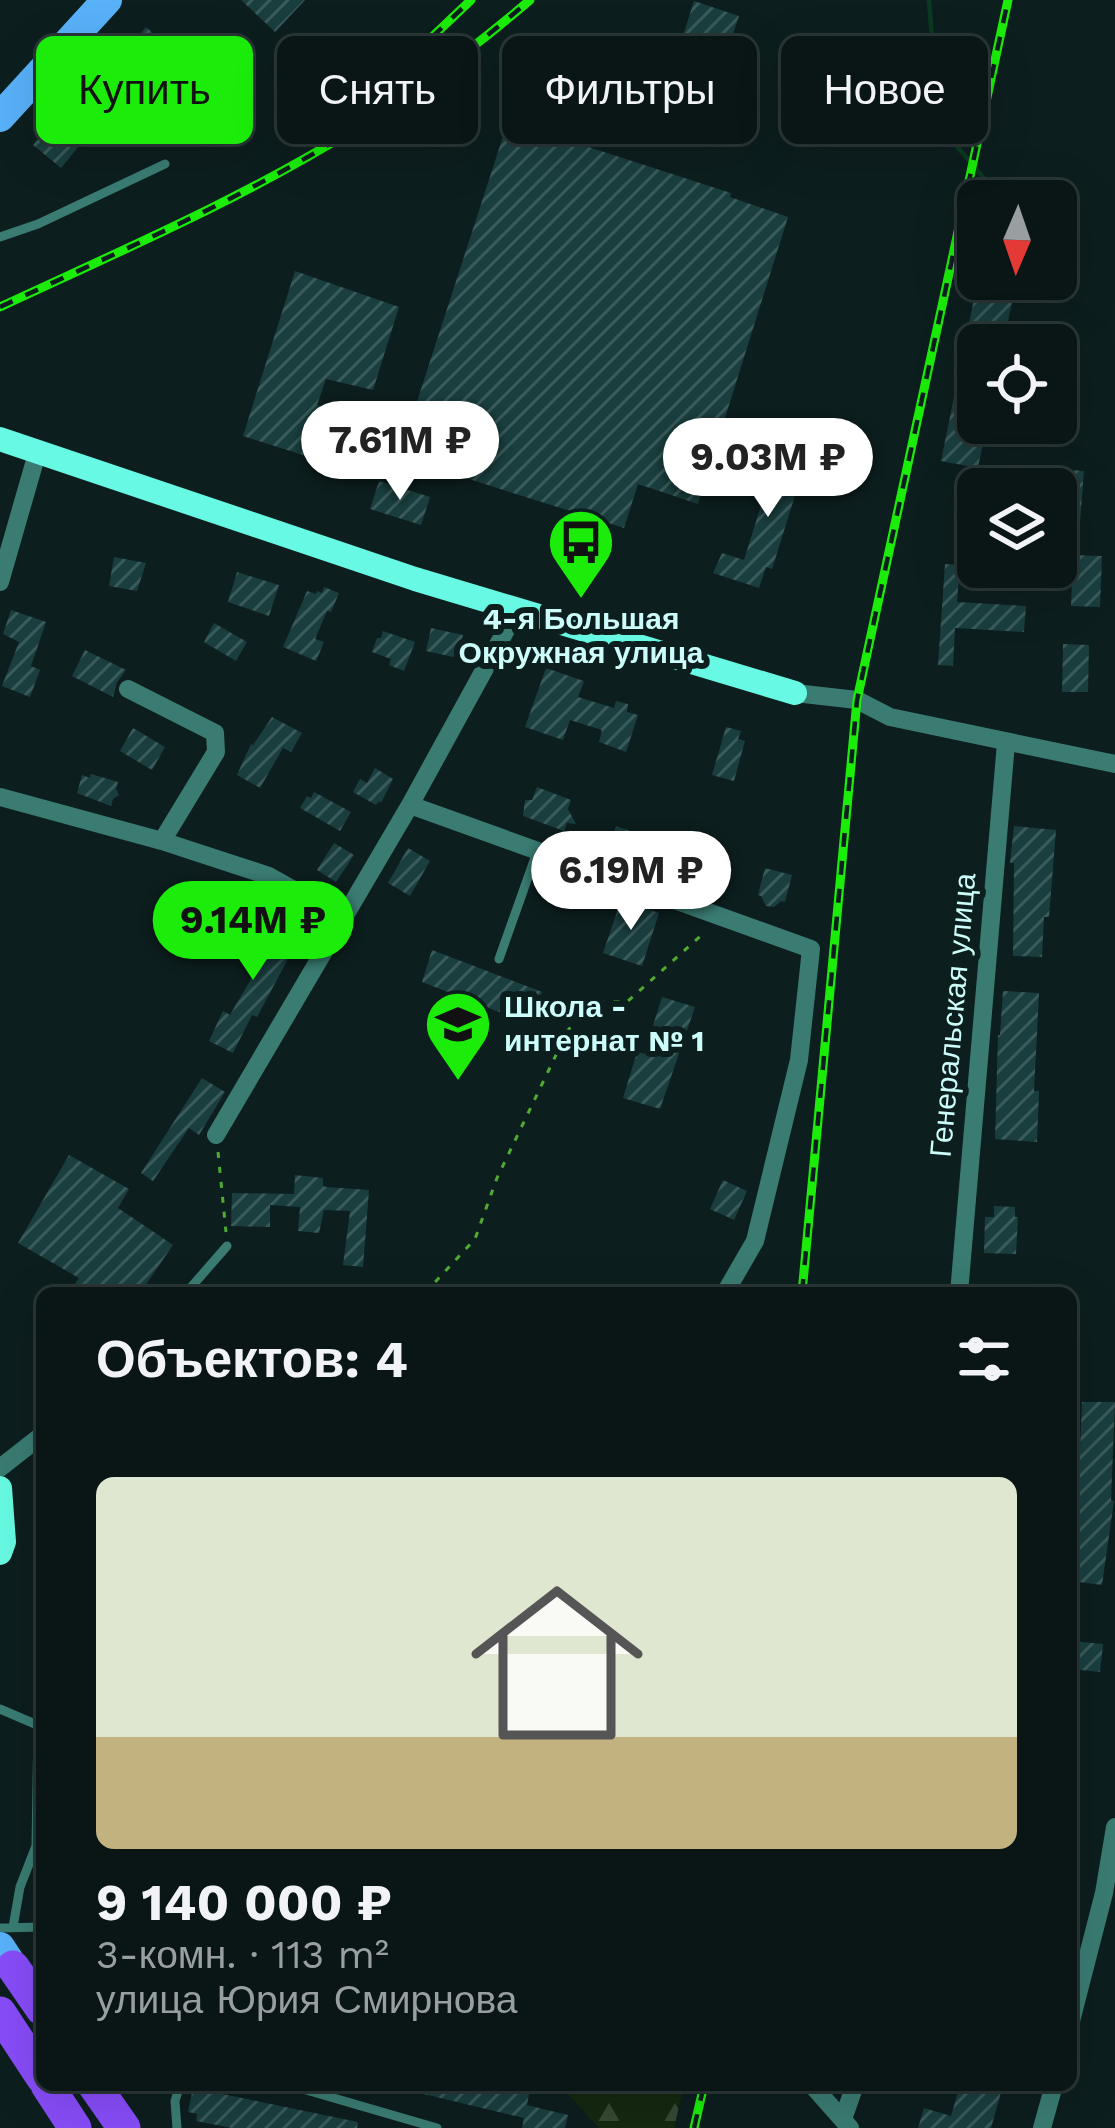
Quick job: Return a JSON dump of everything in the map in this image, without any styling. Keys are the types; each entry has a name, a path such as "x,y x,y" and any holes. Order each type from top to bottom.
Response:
{"highway":[{"path":"9,1947 36,1998"},
{"path":"0,2013 36,2068"},
{"path":"51,2091 75,2128"},
{"path":"98,2091 124,2128"}],"main road":[{"path":"3,107 86,0"},
{"path":"3,107 107,0"}],"street":[{"path":"0,439 415,579 795,693 857,700 890,717 1115,764"},
{"path":"0,582 38,451"},
{"path":"216,1135 410,805 517,610"},
{"path":"128,689 214,733 218,741 216,752 162,841"},
{"name":"Генеральская улица","path":"960,1287 1006,743"},
{"path":"0,797 162,841 268,876 344,918"},
{"path":"410,805 811,949 799,1060 755,1241 728,1287"},
{"path":"0,1468 36,1440"},
{"path":"0,1488 4,1543 0,1553"},
{"path":"1077,1998 1104,1893 1115,1827"},
{"path":"818,2091 847,2123"},
{"path":"847,2123 854,2091"},
{"path":"1042,2128 1052,2091"}],"lane":[{"path":"0,238 164,164"},
{"path":"500,959 537,851"},
{"path":"191,1287 227,1246"},
{"path":"1,1711 36,1724"},
{"path":"9,1947 20,1887 36,1846"},
{"path":"0,1928 9,1947"},
{"path":"9,1947 36,1931"},
{"path":"176,2128 178,2091"},
{"path":"308,2091 437,2128"}],"path":[{"path":"431,1287 475,1239 497,1178 568,1030 595,1002 627,1002 720,918"},
{"path":"216,1135 227,1246"}],"green space":[{"path":"565,2091 683,2091 674,2128 599,2128"}],"building":[{"path":"241,0 305,0 275,32"},
{"path":"694,1 739,16 732,36 683,36"},
{"path":"502,139 502,144 579,144 731,193 730,197 788,217 698,504 638,484 624,528 399,457"},
{"path":"36,141 81,144 61,168 33,145"},
{"path":"295,271 399,307 373,390 326,379 317,405 341,413 325,462 243,436"},
{"path":"974,300 1013,300 1007,324 969,324"},
{"path":"957,382 957,444 983,444 978,468 941,461"},
{"path":"781,441 809,451 772,569 766,567 759,588 713,573 722,553 744,560"},
{"path":"1077,470 1084,471 1077,534"},
{"path":"379,481 430,497 421,525 370,509"},
{"path":"1077,555 1102,556 1100,607 1071,606 1072,588 1077,588"},
{"path":"114,557 146,563 137,591 109,586"},
{"path":"945,564 957,565 957,602 1026,606 1024,632 955,628 953,666 938,665"},
{"path":"237,572 279,585 269,616 228,602"},
{"path":"324,587 339,593 315,639 324,642 316,661 283,647 307,591 322,593"},
{"path":"11,610 46,622 31,666 40,670 30,697 2,686 19,642 3,634"},
{"path":"214,623 247,642 236,661 204,642"},
{"path":"431,628 463,635 458,658 426,651"},
{"path":"383,631 415,642 404,671 389,665 391,659 372,652"},
{"path":"1063,644 1089,645 1088,692 1062,692"},
{"path":"85,650 126,670 113,697 72,676"},
{"path":"546,668 584,681 578,697 614,708 616,701 628,704 627,712 638,715 626,752 599,742 602,730 570,720 563,740 525,727"},
{"path":"272,717 302,733 291,752 283,748 260,788 237,775 251,744"},
{"path":"726,727 741,731 738,739 745,741 734,781 712,775"},
{"path":"133,728 165,747 152,770 120,751"},
{"path":"375,768 393,779 376,805 353,792 360,779 367,783"},
{"path":"91,774 118,782 119,795 111,806 77,793 82,775 90,778"},
{"path":"537,787 571,800 568,809 576,824 567,823 564,831 523,816 525,800 532,800"},
{"path":"314,792 351,812 340,831 300,808"},
{"path":"616,826 645,836 636,862 607,852"},
{"path":"1014,826 1056,830 1042,957 1013,956 1014,863 1010,863"},
{"path":"334,843 354,855 336,882 317,870"},
{"path":"408,848 430,861 410,896 388,883"},
{"path":"765,868 792,875 785,902 774,907 766,906 758,895"},
{"path":"621,900 659,913 642,966 603,953"},
{"path":"248,920 295,946 233,1053 209,1041 223,1011 230,1015 262,960 234,944"},
{"path":"432,950 542,992 527,1023 422,982"},
{"path":"1003,991 1039,993 1034,1091 1039,1091 1037,1142 995,1139"},
{"path":"662,997 695,1007 660,1109 623,1098 637,1052 644,1054"},
{"path":"202,1078 225,1092 199,1135 189,1128 153,1181 141,1173"},
{"path":"69,1155 129,1189 118,1208 173,1245 144,1287 73,1287 79,1278 18,1243"},
{"path":"295,1175 323,1178 326,1187 369,1190 363,1267 343,1265 350,1211 324,1210 319,1233 298,1231 300,1207 270,1205 270,1227 231,1226 232,1193 294,1194"},
{"path":"723,1180 747,1191 734,1220 710,1209"},
{"path":"994,1206 1015,1207 1016,1254 984,1253 985,1217 994,1217"},
{"path":"1082,1402 1115,1402 1114,1501 1102,1585 1077,1582"},
{"path":"1077,1642 1103,1644 1100,1672 1077,1670"},
{"path":"192,2091 208,2091 358,2122 357,2128 232,2128 196,2121 197,2114 188,2112"},
{"path":"411,2091 530,2091 527,2105 568,2115 565,2128 522,2128 524,2118"},
{"path":"958,2091 1001,2091 991,2128 918,2128 924,2108 951,2116"}],"waterway":[{"path":"929,0 939,125 985,180"}],"railway":[{"path":"433,36 471,0"},
{"path":"0,307 179,224 311,155 422,85 530,0"},
{"path":"803,1287 857,700 1008,0"},
{"path":"694,2128 703,2091"}],"place":[{"name":"4-я Большая Окружная улица","path":"581,601"},
{"name":"Школа - интернат № 1","path":"458,1083"}]}
